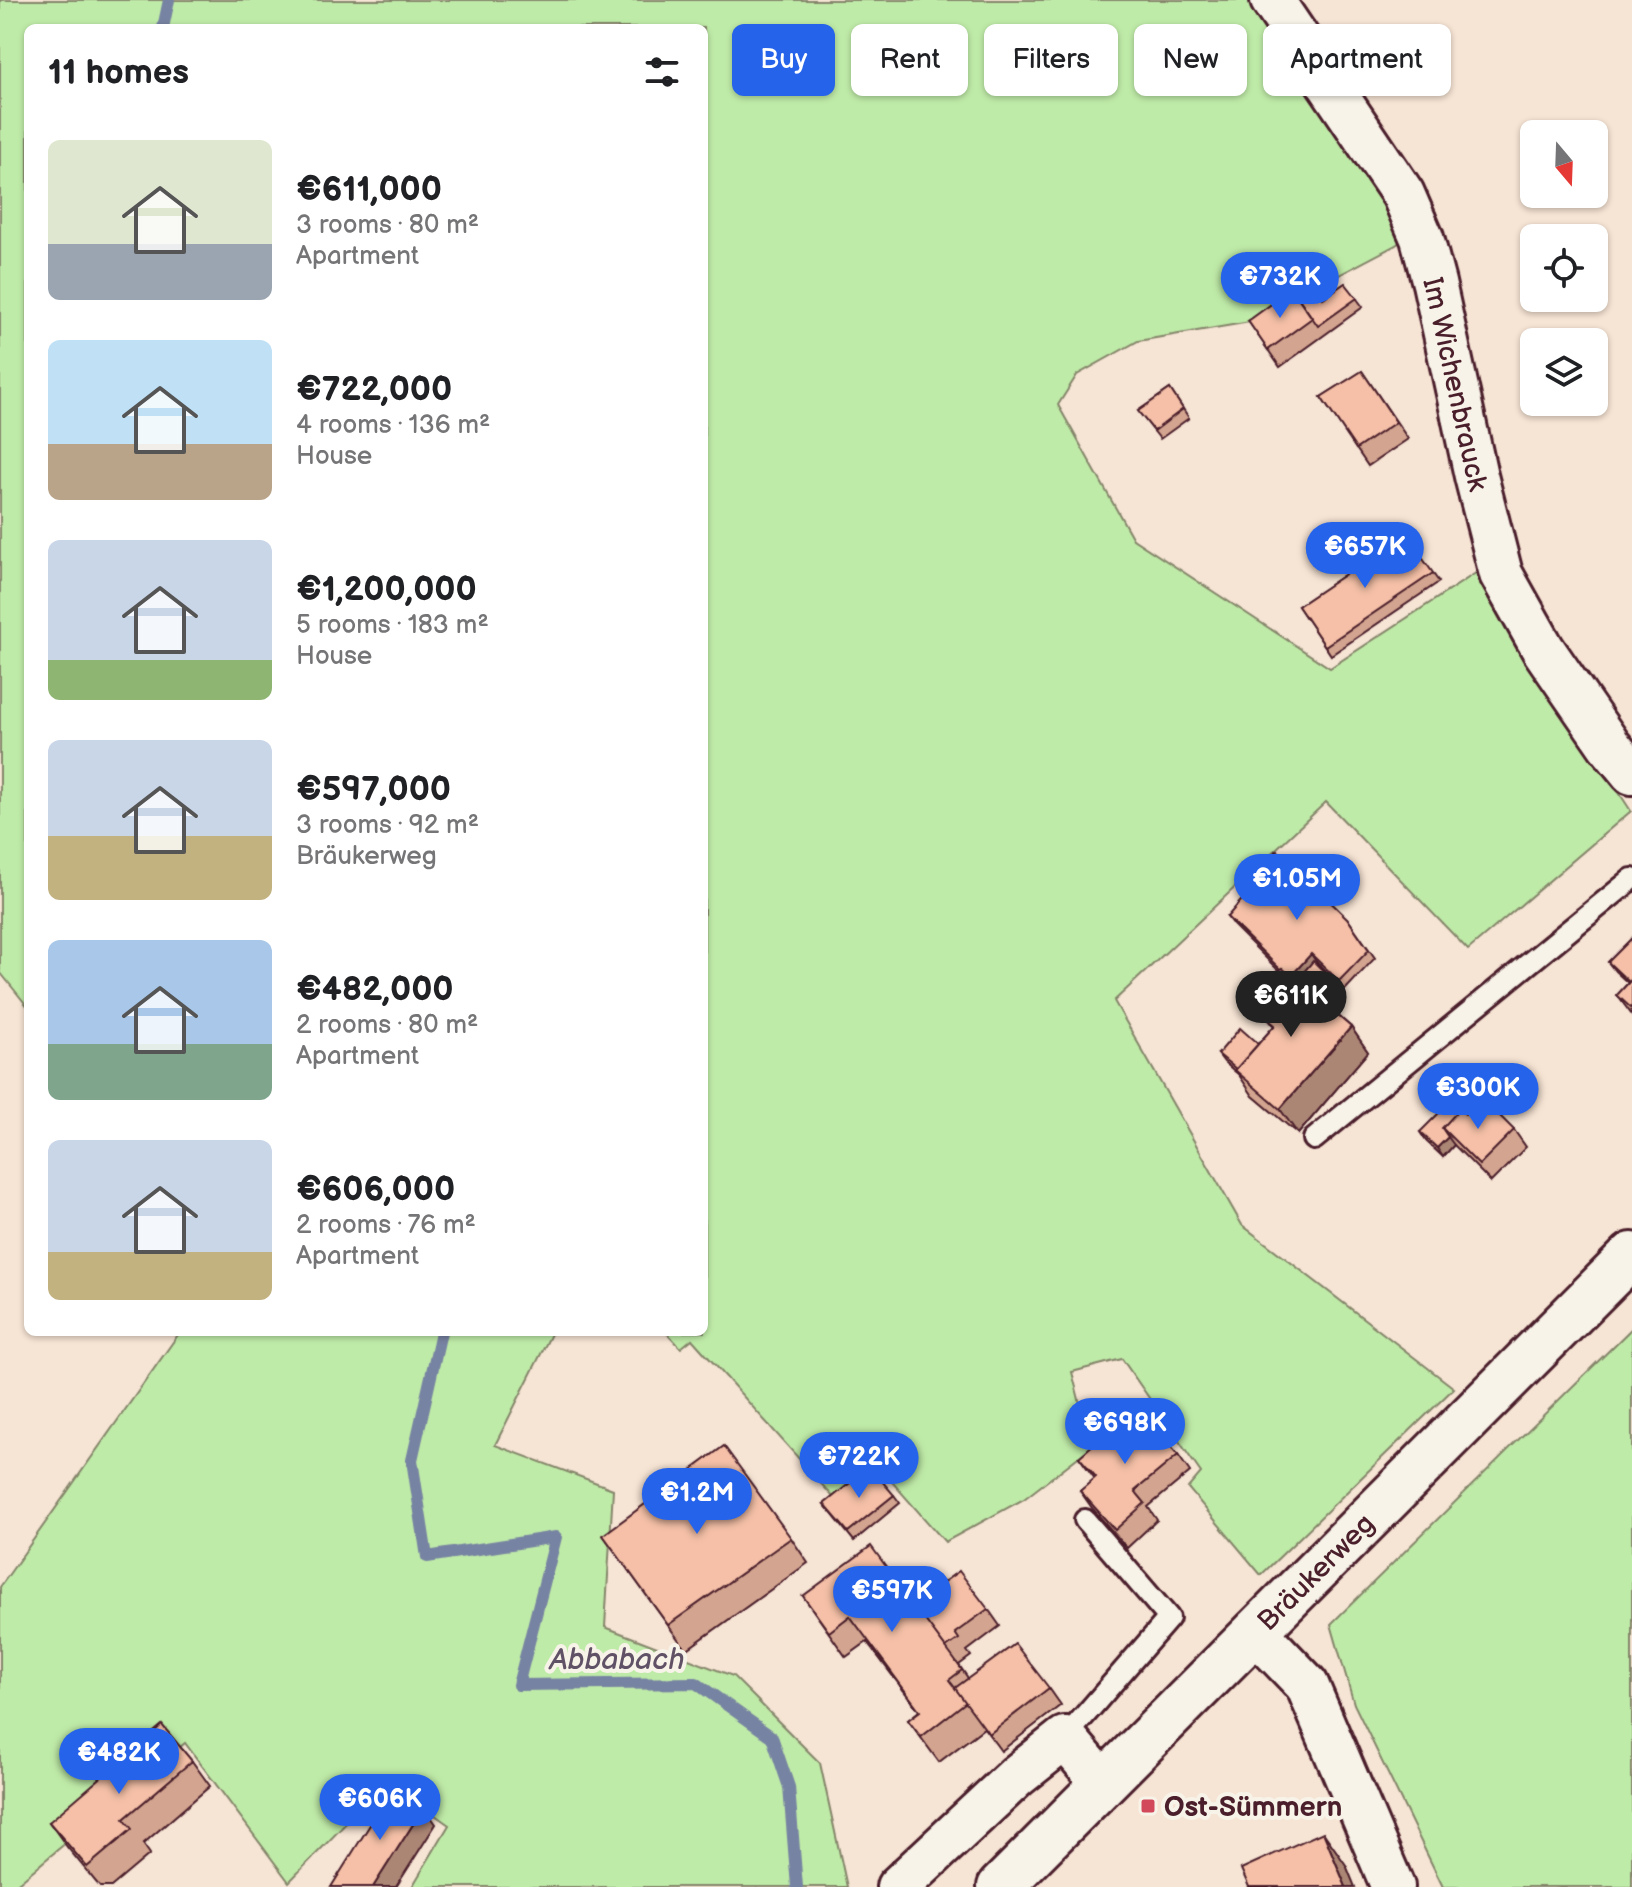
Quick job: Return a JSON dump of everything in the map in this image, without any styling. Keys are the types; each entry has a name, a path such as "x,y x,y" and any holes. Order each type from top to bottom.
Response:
{"main road":[{"name":"Bräukerweg","path":"1000,1887 1632,1255"}],"street":[{"name":"Im Wichenbrauck","path":"1272,0 1403,194 1422,238 1434,283 1501,574 1543,649 1632,773"},
{"path":"1255,1631 1307,1685 1393,1887"},
{"path":"898,1887 1017,1776 1065,1738 1103,1783"}],"lane":[{"path":"1314,1139 1632,879"},
{"path":"1065,1738 1169,1618 1085,1520"}],"green space":[{"path":"0,0 1282,0 1299,24 1263,24 1263,96 1352,96 1436,212 1396,245 1250,322 1138,341 1077,375 1058,405 1133,539 1330,668 1476,573 1631,811 1468,950 1326,802 1114,1001 1242,1225 1454,1388 1261,1575 1188,1488 1201,1473 1122,1359 1072,1372 1091,1447 1024,1499 945,1542 879,1467 833,1497 692,1339 681,1348 670,1336 708,1336 708,24 24,24 24,1002 0,972"},
{"path":"1632,1328 1632,1887 1443,1887 1354,1704 1331,1624"},
{"path":"177,1336 550,1336 495,1445 613,1489 605,1627 733,1676 820,1763 847,1887 412,1887 449,1825 387,1781 289,1882 185,1743 18,1883 20,1887 0,1887 0,1587"}],"building":[{"path":"1345,283 1357,298 1318,326 1298,297 1314,285 1323,298"},
{"path":"1292,289 1312,318 1268,350 1248,321"},
{"path":"1362,371 1396,422 1356,449 1321,397"},
{"path":"1170,389 1183,409 1154,431 1138,411"},
{"path":"1405,534 1433,573 1325,646 1298,606"},
{"path":"1277,850 1347,918 1369,950 1339,981 1311,954 1291,976 1227,917 1260,879 1258,872"},
{"path":"1632,938 1632,979 1629,982 1608,962"},
{"path":"1313,961 1339,986 1324,1004 1297,980"},
{"path":"1282,968 1351,1027 1280,1109 1235,1070 1275,1025 1269,1020 1274,1014 1256,997"},
{"path":"1632,979 1632,1009 1617,995"},
{"path":"1240,1028 1258,1044 1236,1069 1218,1054"},
{"path":"1482,1098 1514,1130 1479,1165 1442,1128 1459,1109 1465,1114"},
{"path":"1450,1102 1458,1111 1442,1128 1448,1137 1437,1148 1420,1132"},
{"path":"1137,1406 1178,1455 1135,1491 1145,1503 1115,1530 1080,1491 1096,1477 1079,1457"},
{"path":"724,1446 791,1538 668,1625 603,1535"},
{"path":"870,1467 894,1495 848,1532 824,1504"},
{"path":"871,1546 962,1670 949,1680 966,1702 921,1737 908,1720 920,1711 850,1616 829,1632 803,1596"},
{"path":"959,1571 988,1609 955,1633 959,1639 946,1648 913,1604"},
{"path":"1015,1644 1049,1688 989,1734 955,1688"},
{"path":"162,1725 192,1761 124,1819 132,1829 87,1867 49,1822"},
{"path":"393,1788 424,1807 373,1887 331,1887"},
{"path":"1323,1832 1346,1887 1249,1887 1241,1869"}],"waterway":[{"name":"Abbabach","path":"164,24 169,0"},
{"name":"Abbabach","path":"440,1336 412,1460 427,1557 556,1537 518,1685 696,1683 772,1737 789,1787 797,1887"}],"place":[{"name":"Ost-Sümmern","path":"1148,1806"}]}
